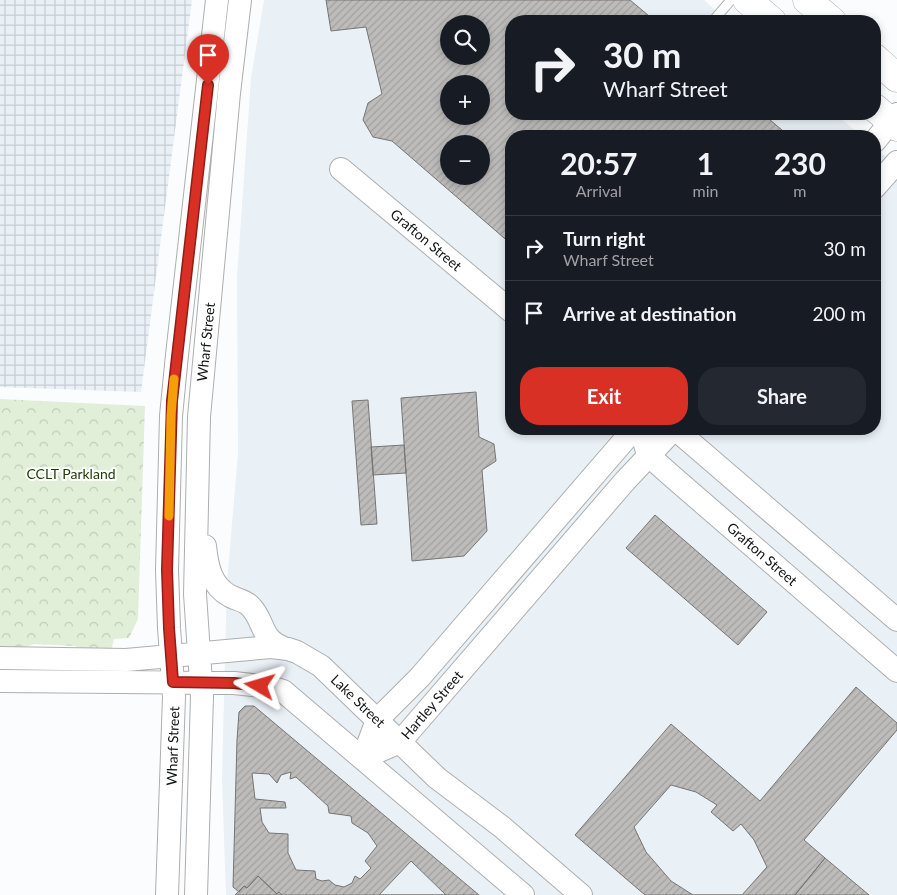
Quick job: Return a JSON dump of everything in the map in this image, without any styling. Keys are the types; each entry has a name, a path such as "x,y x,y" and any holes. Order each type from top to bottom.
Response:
{"highway":[{"path":"747,0 765,15"},
{"path":"807,0 825,15"},
{"path":"881,63 897,78"}],"street":[{"name":"Wharf Street","path":"167,895 173,682 167,570 172,401 217,0"},
{"name":"Wharf Street","path":"196,895 201,682 196,594 200,402 229,93 240,0"},
{"path":"881,181 897,162"},
{"name":"Grafton Street","path":"341,169 505,306"},
{"name":"Hartley Street","path":"363,758 376,720 420,677 629,435"},
{"path":"642,435 648,455"},
{"name":"Hartley Street","path":"363,758 400,742 648,455 669,435"},
{"path":"682,435 897,620"},
{"name":"Grafton Street","path":"648,455 897,671"},
{"path":"198,476 205,552 213,581 224,593 243,601 252,608 269,640 284,648"},
{"name":"Lake Street","path":"0,658 126,660 271,647 284,648 304,655 321,666 438,778 502,827 581,895"},
{"path":"0,681 243,683 283,691 523,895"}],"lane":[{"path":"718,15 731,0"}],"shaded area":[{"path":"0,0 192,0 141,392 0,387"},
{"path":"264,0 704,0 721,15 505,15 505,120 842,120 855,130 505,130 505,435 881,435 881,153 897,166 897,895 226,895 222,778 227,582 238,454 237,277 251,78"}],"green space":[{"name":"CCLT Parkland","path":"0,399 145,406 138,619 129,638 114,639 111,651 85,652 75,646 34,644 4,649 0,646"}],"building":[{"path":"326,0 630,0 648,15 505,15 505,120 770,120 782,130 505,130 505,239 443,185 490,185 490,135 440,135 440,183 392,141 373,137 363,120 368,103 382,94 366,27 331,31"},
{"path":"476,392 479,437 494,444 496,461 482,470 487,531 464,556 412,561 401,398"},
{"path":"368,400 377,524 361,525 352,401"},
{"path":"404,445 406,473 373,475 371,447"},
{"path":"655,515 767,612 738,645 626,548"},
{"path":"856,687 897,723 897,730 804,840 825,858 795,895 645,895 575,835 671,724 760,801"},
{"path":"245,706 254,706 479,895 282,895 279,892 277,894 258,876 247,888 244,886 239,892 233,887 237,740 239,712"},
{"path":"291,772 290,779 296,777 328,806 329,813 351,816 352,823 368,833 377,846 365,861 371,868 360,879 355,876 352,883 344,887 335,885 329,880 322,881 316,879 315,871 296,870 288,853 288,834 269,833 262,822 260,808 286,808 285,802 255,799 252,773 269,774 277,783 281,775"},
{"path":"671,785 696,792 717,805 711,812 733,831 741,824 754,840 767,867 742,895 693,895 671,881 646,852 634,827"},
{"path":"825,858 869,895 795,895"},
{"path":"411,861 446,895 379,895"},
{"path":"258,876 277,894 279,892 282,895 235,895 244,886 247,888"}],"slow traffic":[{"path":"169,516 171,416 174,379"}],"route":[{"path":"208,85 172,401 167,570 173,682 243,683 260,686"}]}
